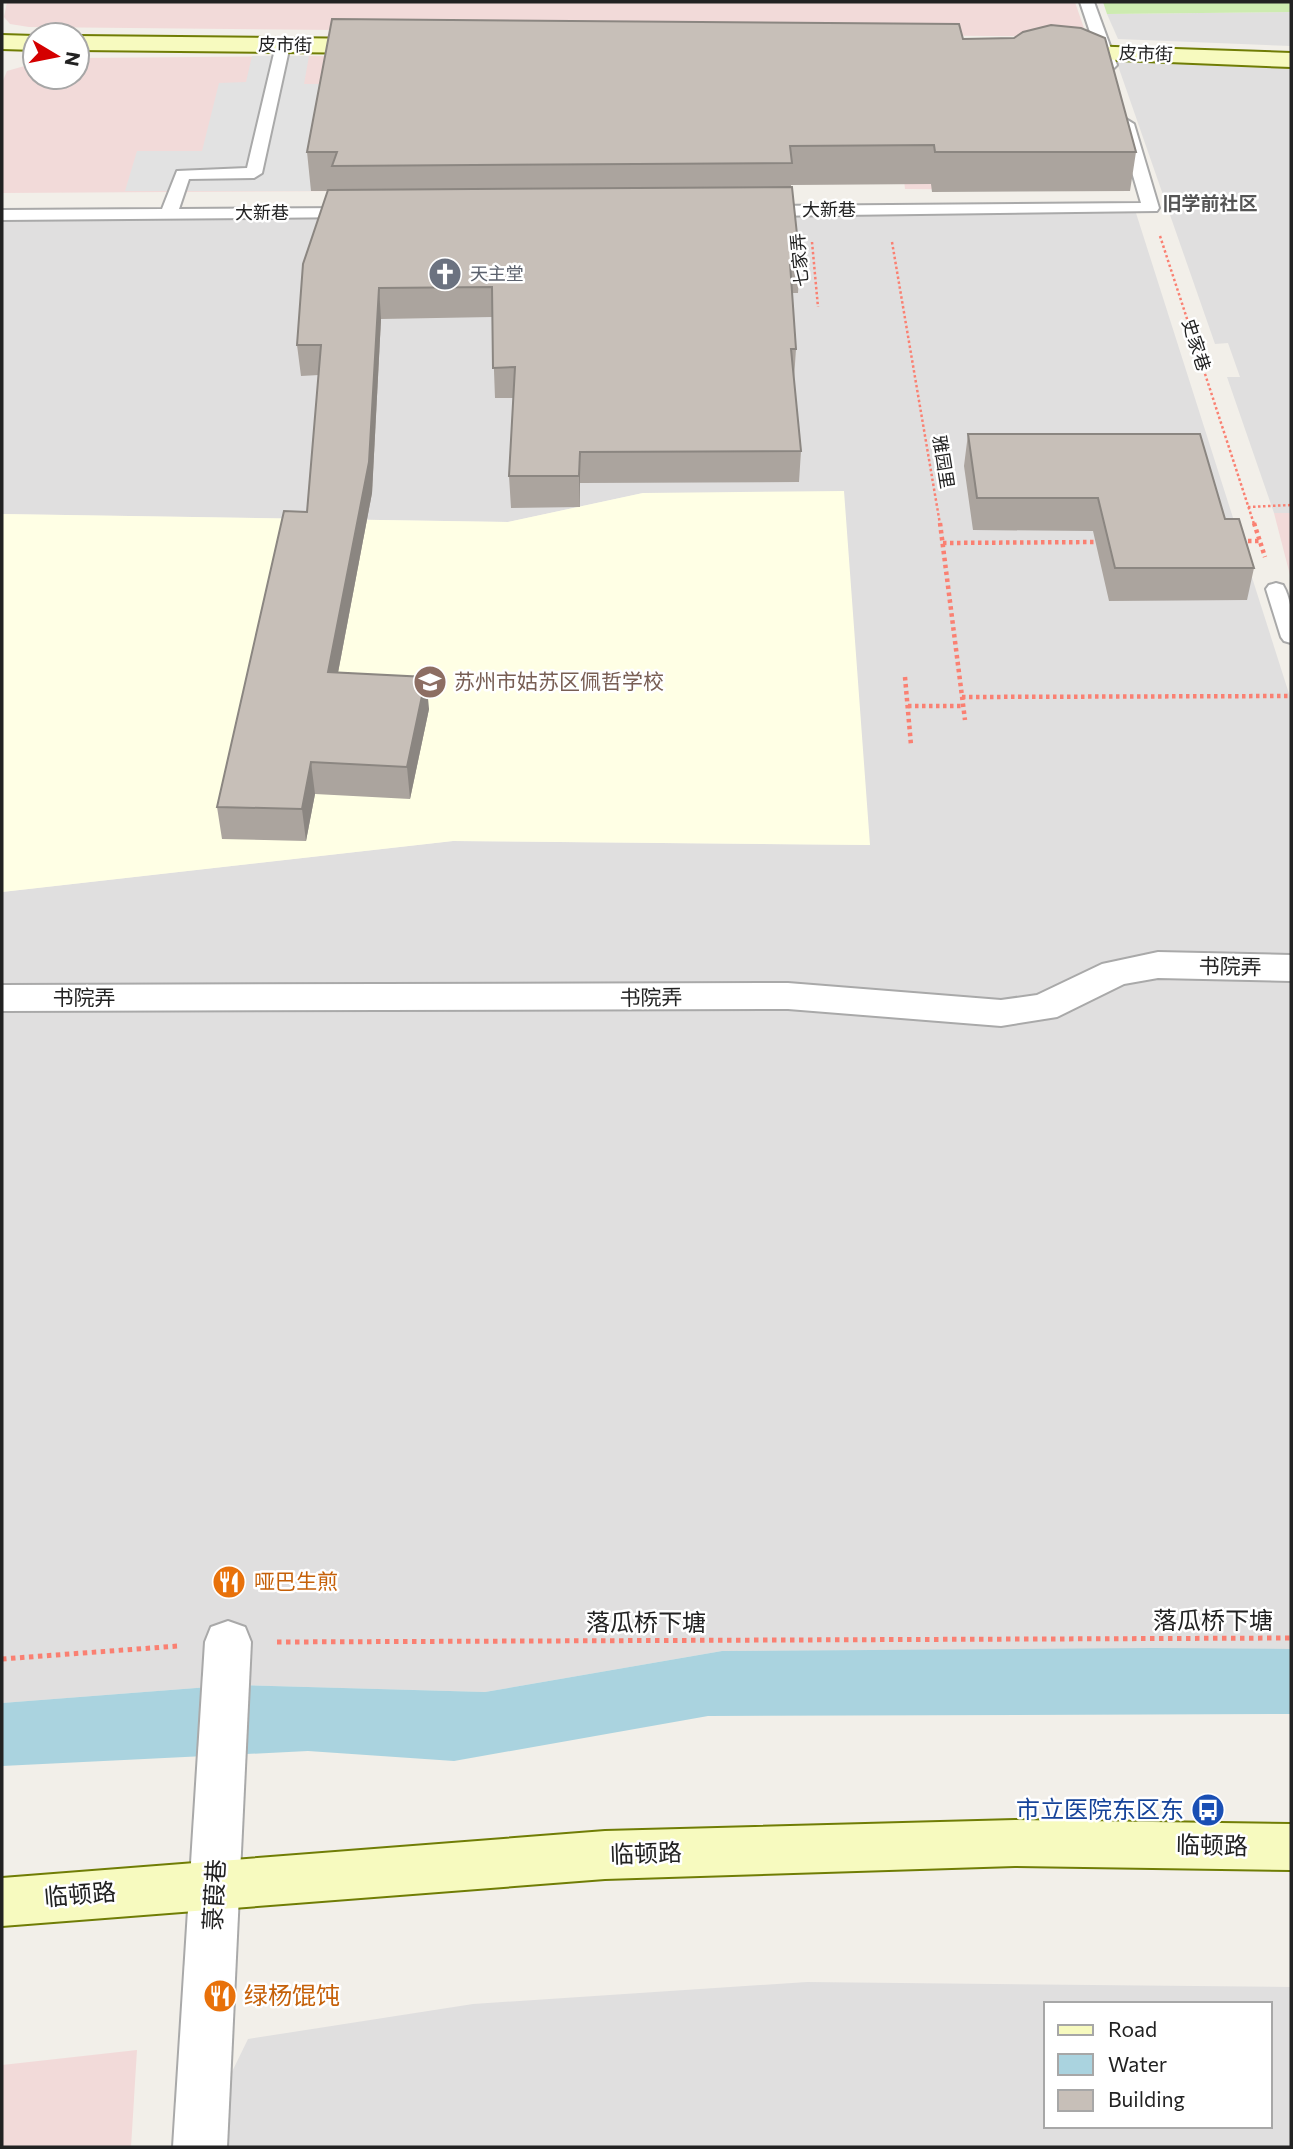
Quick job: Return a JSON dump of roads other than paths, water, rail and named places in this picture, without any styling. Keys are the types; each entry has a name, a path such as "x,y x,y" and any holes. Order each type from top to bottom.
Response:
{"street":[{"path":"2,42 21,43"},
{"name":"皮市街","path":"91,43 409,46"},
{"name":"皮市街","path":"1035,52 1105,52 1291,60"},
{"name":"书院弄","path":"2,998 788,996 1001,1013 1044,1008 1115,974 1158,965 1291,968"},
{"name":"菉葭巷","path":"200,2147 228,1657"},
{"name":"临顿路","path":"2,1902 216,1883 605,1855 1016,1843 1291,1846"}],"lane":[{"path":"1087,2 1112,77"},
{"path":"169,214 183,174 254,173 283,45"},
{"name":"大新巷","path":"740,211 1151,208 1123,113"},
{"name":"大新巷","path":"2,215 378,213"},
{"path":"1276,589 1291,637"}],"water":[{"path":"1291,1649 1291,1714 708,1716 454,1761 308,1751 2,1766 2,1703 235,1685 485,1692 722,1651"}],"place":[{"name":"天主堂","path":"445,274"},
{"name":"苏州市姑苏区佩哲学校","path":"430,682"},
{"name":"哑巴生煎","path":"229,1582"},
{"name":"市立医院东区东","path":"1208,1810"},
{"name":"绿杨馄饨","path":"220,1996"}],"district":[{"name":"旧学前社区","path":"1210,203"}]}
